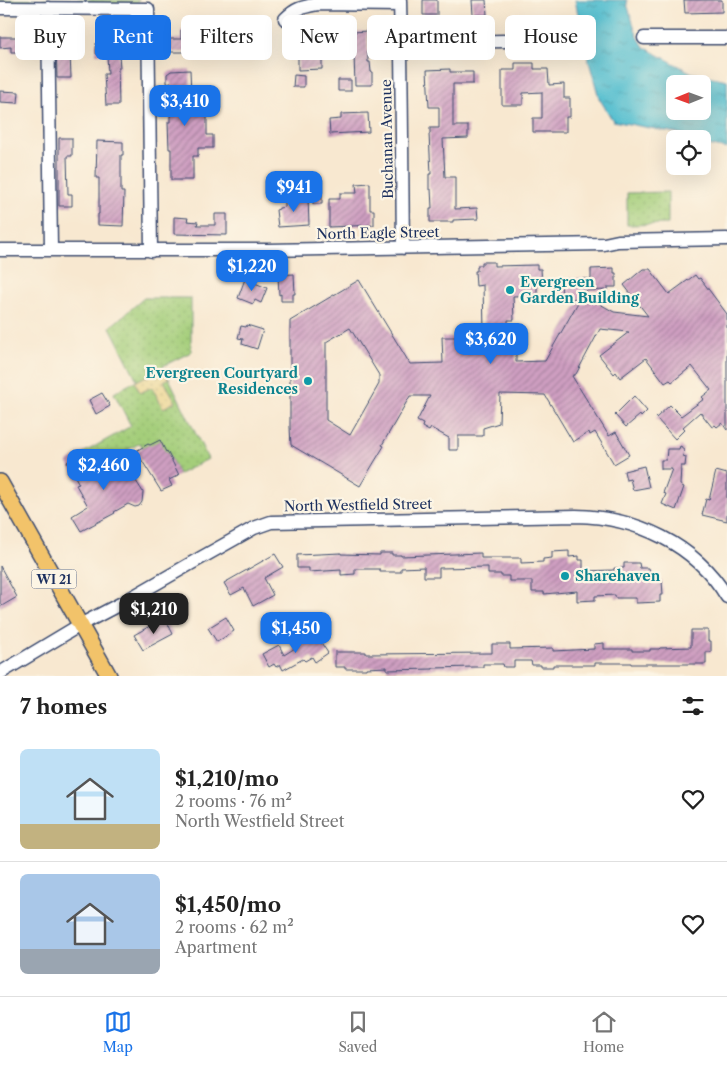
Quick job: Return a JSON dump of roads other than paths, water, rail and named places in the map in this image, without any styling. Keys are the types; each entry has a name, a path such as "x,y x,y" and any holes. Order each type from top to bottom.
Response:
{"main road":[{"name":"WI 21","path":"0,482 109,676"},
{"path":"0,509 16,512"}],"street":[{"path":"289,15 305,6 318,4 400,2"},
{"name":"Buchanan Avenue","path":"400,2 401,15"},
{"path":"0,8 148,9 151,251"},
{"path":"48,8 51,250"},
{"path":"644,38 727,38"},
{"path":"495,41 505,41"},
{"name":"Buchanan Avenue","path":"402,60 404,248"},
{"name":"North Eagle Street","path":"0,250 151,251 404,248 604,244 618,241 727,239"},
{"name":"North Westfield Street","path":"0,673 80,625 254,528 271,522 576,516 615,519 658,534 684,550 706,570 727,597"}],"water":[{"path":"575,0 627,0 637,35 644,47 692,73 702,75 666,75 666,120 711,120 711,77 727,80 727,149 711,146 711,130 666,131 613,121 599,98 589,60 596,60 596,15 578,15"}],"place":[{"name":"Evergreen Garden Building","path":"510,290"},
{"name":"Evergreen Courtyard Residences","path":"308,381"},
{"name":"Sharehaven","path":"565,576"}]}
